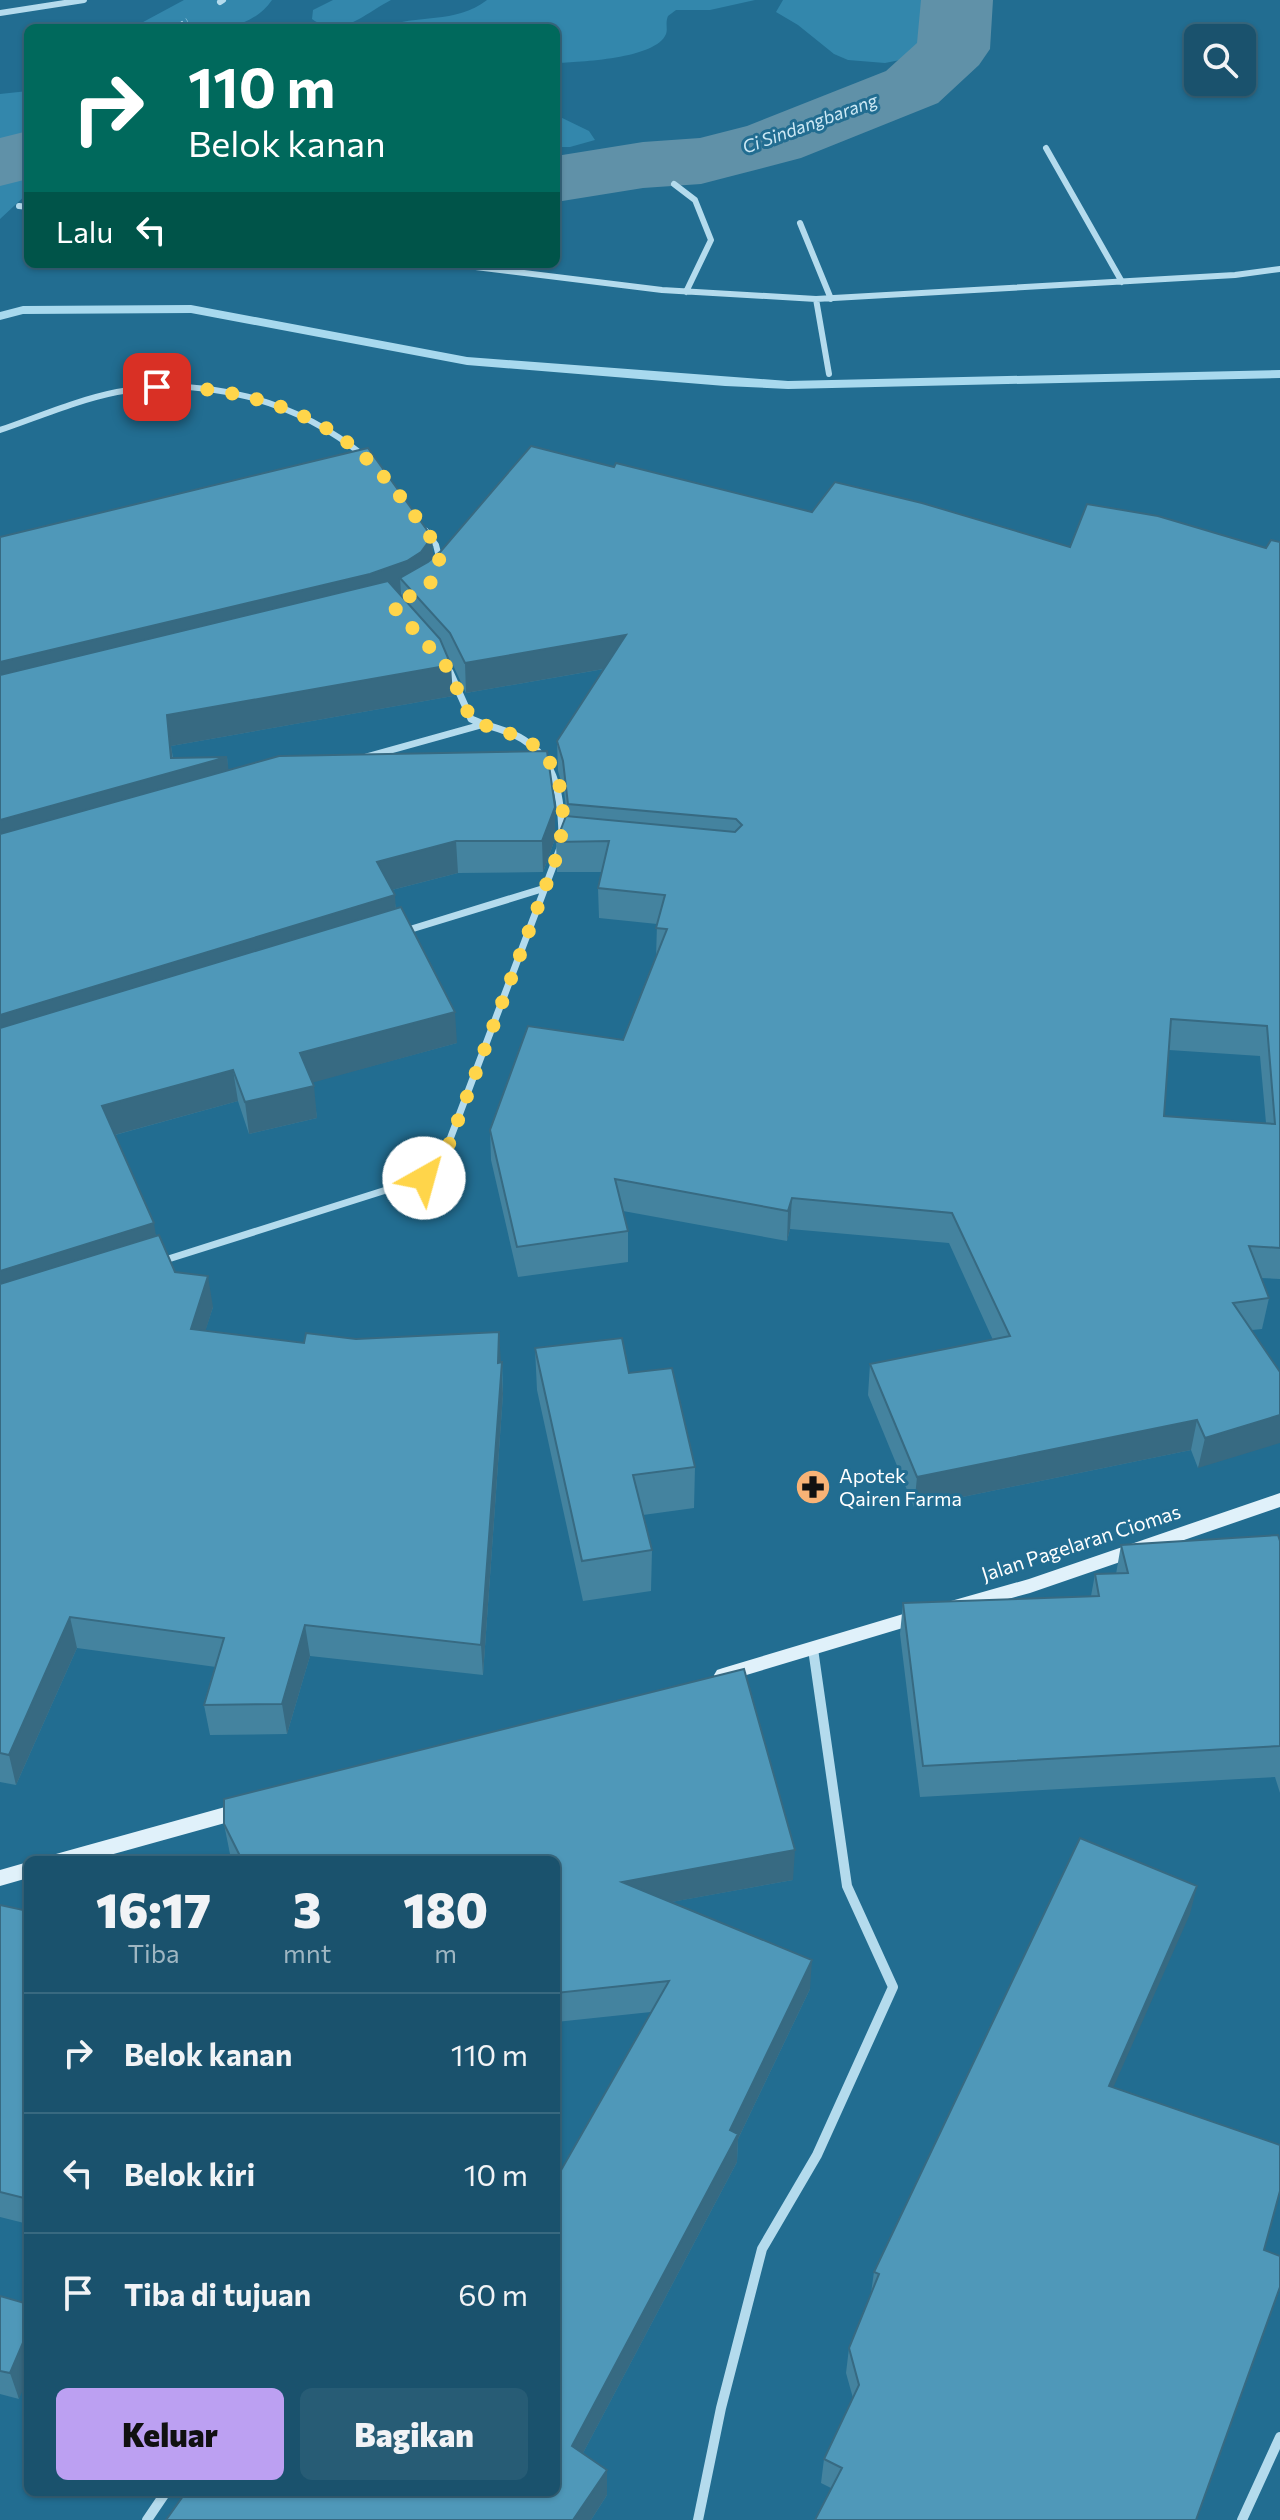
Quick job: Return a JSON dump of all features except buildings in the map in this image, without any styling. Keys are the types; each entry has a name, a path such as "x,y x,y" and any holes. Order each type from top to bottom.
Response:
{"main road":[{"name":"Jalan Pagelaran Ciomas","path":"705,1680 1030,1586 1280,1500"},
{"path":"77,1856 262,1805"},
{"path":"0,1878 24,1871"}],"street":[{"path":"0,13 84,0"},
{"path":"1046,148 1122,282"},
{"path":"674,184 695,200 711,240 686,292"},
{"path":"19,206 24,207"},
{"path":"800,223 831,299"},
{"path":"485,268 686,292 816,299 1122,282 1280,269"},
{"path":"816,299 829,374"},
{"path":"0,430 116,393 157,387 190,388 248,397 300,415 357,450 375,467"},
{"path":"419,521 436,545 441,558 440,569"},
{"path":"146,1266 424,1178 441,1163 562,840 561,794 551,764 536,747 471,719 447,667"},
{"path":"361,758 481,725"},
{"path":"394,934 545,888"},
{"path":"698,2520 721,2408 762,2249 817,2155 893,1987 847,1886 813,1649"},
{"path":"1242,2520 1280,2437"},
{"path":"147,2520 163,2496"}],"shaded area":[{"path":"184,0 272,0 260,13 237,24 139,24"},
{"path":"333,0 391,0 348,24 321,24 312,19 313,10"},
{"path":"487,0 755,0 710,10 676,10 668,16 666,34 648,49 616,58 581,62 560,63 560,24 395,24 449,16 475,8"},
{"path":"783,0 985,0 938,29 900,60 885,63 848,60 834,54 776,12"},
{"path":"24,91 24,197 0,219 0,94"},
{"path":"560,117 589,131 595,140 560,147"}],"waterway":[{"name":"Ci Sindangbarang","path":"560,178 643,165 701,161 774,142 912,87 953,49 957,0"},
{"name":"Ci Sindangbarang","path":"0,163 24,155"},
{"path":"0,316 23,310 191,309 467,361 788,385 1280,374"}],"place":[{"name":"Apotek Qairen Farma","path":"813,1487"}],"route":[{"path":"157,387 216,391 275,405 331,432 375,467 419,521 441,558 436,577 423,589 392,605 447,667 471,719 536,747 551,764 561,794 562,840 448,1147 441,1163 424,1178"}]}
